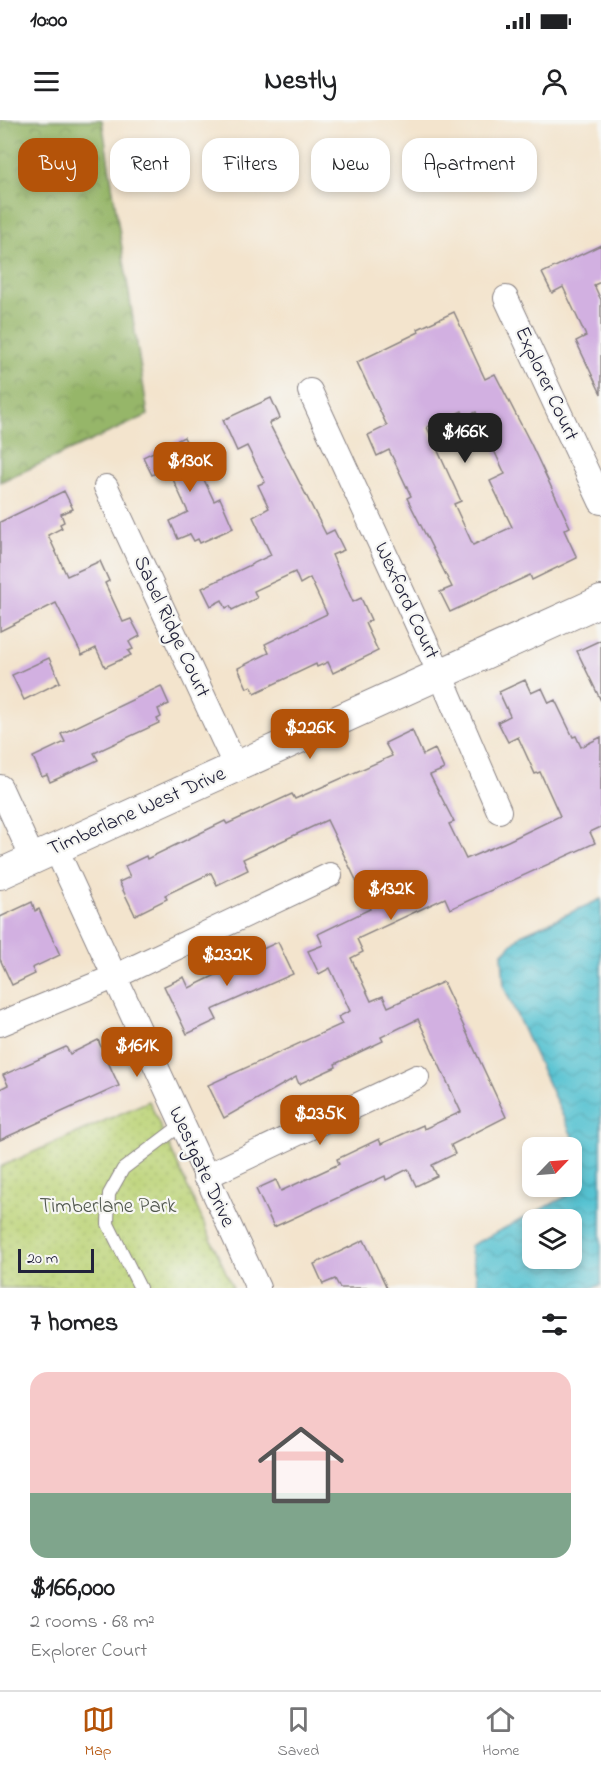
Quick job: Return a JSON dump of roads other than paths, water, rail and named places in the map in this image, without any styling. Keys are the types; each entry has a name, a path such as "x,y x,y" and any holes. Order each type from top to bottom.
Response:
{"street":[{"name":"Explorer Court","path":"506,298 601,502"},
{"name":"Wexford Court","path":"310,392 440,674 499,811"},
{"name":"Sabel Ridge Court","path":"106,488 236,767"},
{"name":"Timberlane West Drive","path":"0,874 601,601"},
{"name":"Westgate Drive","path":"0,787 45,854 114,977 258,1288"},
{"path":"0,1024 114,977 330,875"},
{"path":"205,1177 417,1077"}],"lane":[{"path":"140,1288 108,1224 109,1194 123,1169 181,1125"}],"water":[{"path":"601,899 601,1285 593,1288 479,1288 470,1246 522,1219 522,1269 582,1269 582,1209 542,1209 565,1197 582,1197 582,1137 572,1137 504,987 502,954 521,935"}],"park label":[{"name":"Timberlane Park","path":"108,1207"}]}
